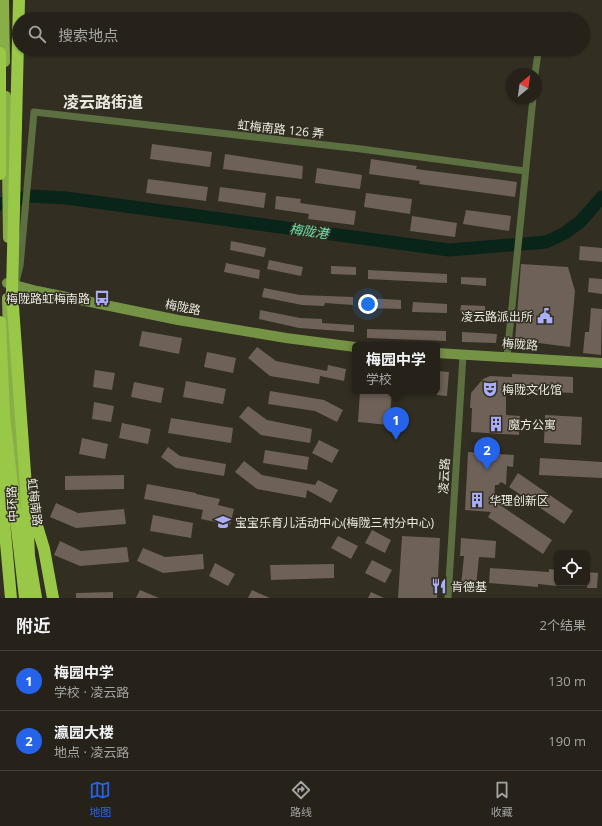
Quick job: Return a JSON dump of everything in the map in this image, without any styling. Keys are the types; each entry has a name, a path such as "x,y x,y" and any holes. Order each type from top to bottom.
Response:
{"highway":[{"name":"中环路","path":"19,0 19,12"},
{"path":"0,53 0,174"},
{"name":"中环路","path":"18,56 12,293 26,487 29,556 36,598"},
{"name":"中环路","path":"0,322 4,416 24,598"},
{"path":"4,416 0,476 11,598"},
{"path":"26,487 44,549 52,598"}],"main road":[{"name":"虹梅南路","path":"4,0 11,283 9,369 20,568 24,598"},
{"name":"虹梅南路","path":"11,283 32,499 52,598"},
{"name":"虹梅南路","path":"0,322 1,358 16,498 36,598"},
{"path":"9,369 18,350"},
{"path":"0,498 9,546 15,598"},
{"path":"9,546 20,568"}],"street":[{"path":"537,68 538,56"},
{"path":"507,356 532,104"},
{"name":"虹梅南路 126 弄","path":"11,283 20,266 34,112 361,149 525,171"},
{"name":"梅陇路","path":"11,283 37,291 178,320 286,338 352,347"},
{"name":"梅陇路","path":"440,353 507,356 602,363"},
{"name":"凌云路","path":"448,598 463,354"},
{"path":"0,495 32,499"}],"building":[{"path":"152,144 212,152 210,167 150,159"},
{"path":"225,154 303,166 302,179 223,169"},
{"path":"371,159 417,166 416,169 517,182 515,197 419,184 420,181 369,174"},
{"path":"317,168 362,175 360,189 315,183"},
{"path":"148,179 208,187 206,201 146,193"},
{"path":"220,187 266,193 264,208 218,201"},
{"path":"366,193 412,199 410,214 364,207"},
{"path":"276,196 301,199 300,203 356,211 354,225 308,219 309,214 275,209"},
{"path":"466,210 511,216 509,231 463,224"},
{"path":"412,216 457,223 455,237 410,231"},
{"path":"231,241 266,248 264,257 230,250"},
{"path":"580,246 602,248 602,262 579,260"},
{"path":"269,260 303,267 301,276 267,269"},
{"path":"226,263 260,270 259,279 224,272"},
{"name":"凌云路派出所","path":"521,264 568,267 575,291 570,347 515,340"},
{"path":"331,266 356,267 356,275 331,274"},
{"path":"368,270 447,274 447,283 368,279"},
{"path":"461,277 486,278 486,286 461,284"},
{"path":"589,278 602,279 602,294 588,292"},
{"path":"264,288 300,295 353,297 353,305 325,303 324,306 302,305 262,297"},
{"path":"367,298 401,300 401,309 366,308"},
{"path":"413,302 447,304 447,313 412,312"},
{"path":"461,305 485,306 485,313 460,312"},
{"path":"591,308 602,309 601,355 583,353 585,332 589,332"},
{"path":"260,310 300,318 322,319 322,323 354,325 354,332 299,328 259,319"},
{"path":"367,329 446,331 446,341 367,338"},
{"path":"142,331 182,338 179,354 139,346"},
{"path":"462,332 497,334 496,343 462,342"},
{"path":"257,347 276,361 327,371 328,365 346,369 344,381 320,376 319,384 270,376 248,358"},
{"path":"207,352 236,358 233,373 204,367"},
{"path":"95,370 115,373 112,390 93,387"},
{"path":"440,371 449,372 447,396 437,395 440,394"},
{"path":"512,374 573,377 573,393 506,390 506,415 520,416 519,435 471,432 471,393 483,379 490,376 512,377"},
{"path":"186,381 226,389 223,404 183,397"},
{"path":"134,382 164,388 161,403 131,397"},
{"path":"270,391 324,400 343,410 337,422 315,411 268,404"},
{"path":"360,394 392,394 389,425 358,422"},
{"path":"94,402 114,406 111,422 92,419"},
{"path":"248,406 267,420 312,429 310,443 261,435 239,417"},
{"path":"545,415 582,417 581,445 544,443"},
{"path":"171,418 233,428 231,443 168,433"},
{"path":"122,423 151,429 148,444 119,438"},
{"path":"82,438 108,444 105,459 79,454"},
{"path":"319,440 339,450 332,463 312,453"},
{"path":"168,447 180,456 226,464 224,476 176,468 161,457"},
{"path":"265,450 309,457 307,470 263,463"},
{"path":"468,452 514,455 513,467 507,466 506,485 501,482 498,485 495,485 494,501 552,540 543,554 488,517 491,512 465,510"},
{"path":"540,458 602,462 602,478 539,475"},
{"path":"244,461 262,475 315,485 318,480 338,490 331,503 307,490 306,498 257,489 235,472"},
{"path":"518,473 573,511 564,524 509,487"},
{"path":"124,475 124,489 65,490 65,476"},
{"path":"147,484 220,499 218,505 234,509 230,525 201,519 203,510 144,499"},
{"path":"56,503 78,513 124,509 126,524 76,528 50,517"},
{"path":"153,515 193,523 191,538 150,531"},
{"path":"372,530 391,540 385,553 365,543"},
{"path":"338,536 358,546 351,559 331,548"},
{"path":"402,536 440,538 437,598 398,598"},
{"path":"461,538 496,541 495,558 479,557 476,586 461,585 464,556 460,556"},
{"path":"60,541 81,551 127,547 129,562 80,566 54,555"},
{"path":"143,548 165,557 203,554 204,569 163,573 137,561"},
{"path":"372,560 392,570 385,583 365,573"},
{"path":"215,563 235,574 228,586 209,576"},
{"path":"334,564 334,578 271,580 270,565"},
{"path":"490,568 549,572 549,569 554,570 554,586 538,584 538,587 489,583"},
{"path":"590,572 598,573 597,588 587,588 587,586 590,586"},
{"path":"140,590 159,598 136,598"},
{"path":"252,590 270,598 248,598"},
{"path":"113,592 113,598 76,598 76,593"},
{"path":"371,592 384,598 368,598"}],"waterway":[{"name":"梅陇港","path":"0,204 30,196 66,198 449,250 546,242 565,233 581,221 602,197"}],"place":[{"name":"梅陇路虹梅南路","path":"102,298"},
{"name":"凌云路派出所","path":"545,316"},
{"name":"梅陇文化馆","path":"490,389"},
{"name":"魔方公寓","path":"496,424"},
{"name":"梅园中学","path":"396,440"},
{"name":"瀛园大楼","path":"487,470"},
{"name":"华理创新区","path":"477,500"},
{"name":"宝宝乐育儿活动中心(梅陇三村分中心)","path":"223,522"},
{"name":"肯德基","path":"439,586"}],"district":[{"name":"凌云路街道","path":"103,102"}]}
